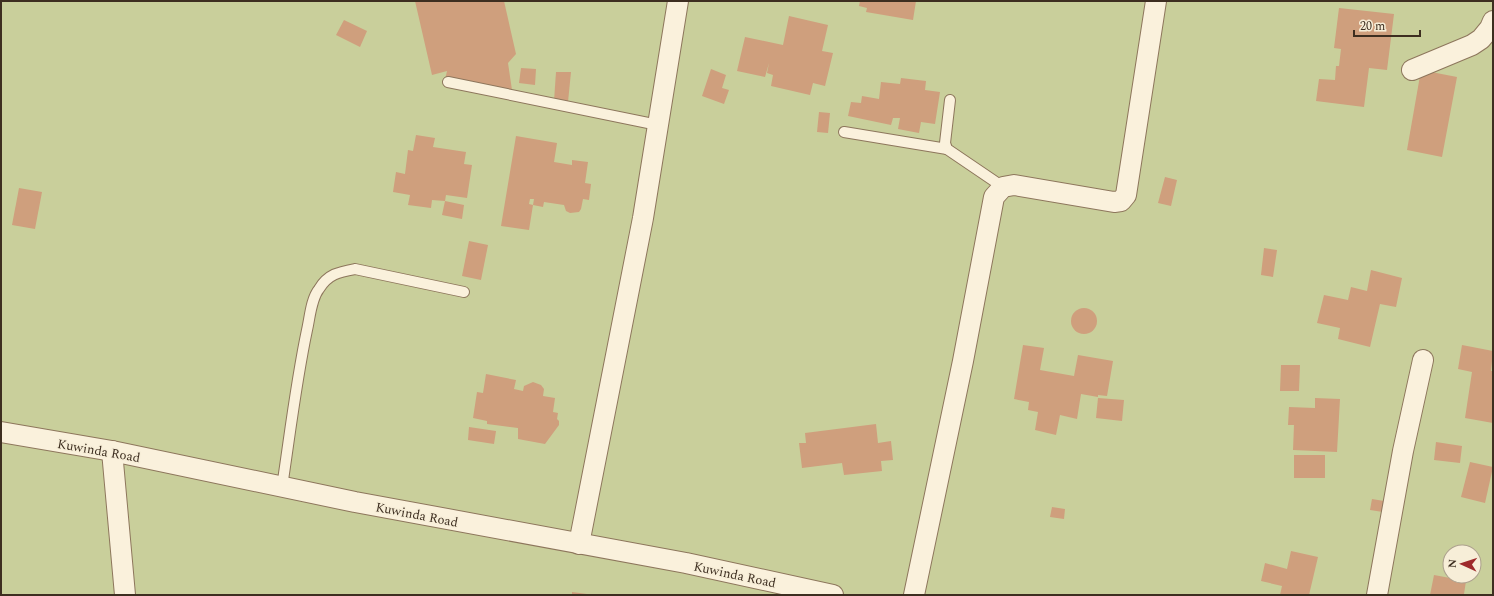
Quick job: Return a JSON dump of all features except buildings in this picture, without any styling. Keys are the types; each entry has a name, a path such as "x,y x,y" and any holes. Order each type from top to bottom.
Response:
{"street":[{"path":"579,544 643,218 678,1"},
{"path":"914,595 963,361 994,196 1003,187 1014,186 1114,202 1121,201 1126,195 1156,1"},
{"path":"1412,70 1472,45 1481,39 1490,28 1493,21"},
{"path":"1377,595 1403,451 1423,360"},
{"name":"Kuwinda Road","path":"5,438 112,451 355,502 686,563 833,595"},
{"path":"112,451 125,595"}],"lane":[{"path":"448,82 658,125"},
{"path":"950,100 944,143 948,149 1003,187"},
{"path":"844,132 948,149"},
{"path":"282,487 298,374 312,310 318,290 329,277 341,272 355,269 464,292"}],"green space":[{"path":"1,1 1493,1 1493,595 1,595"}]}
